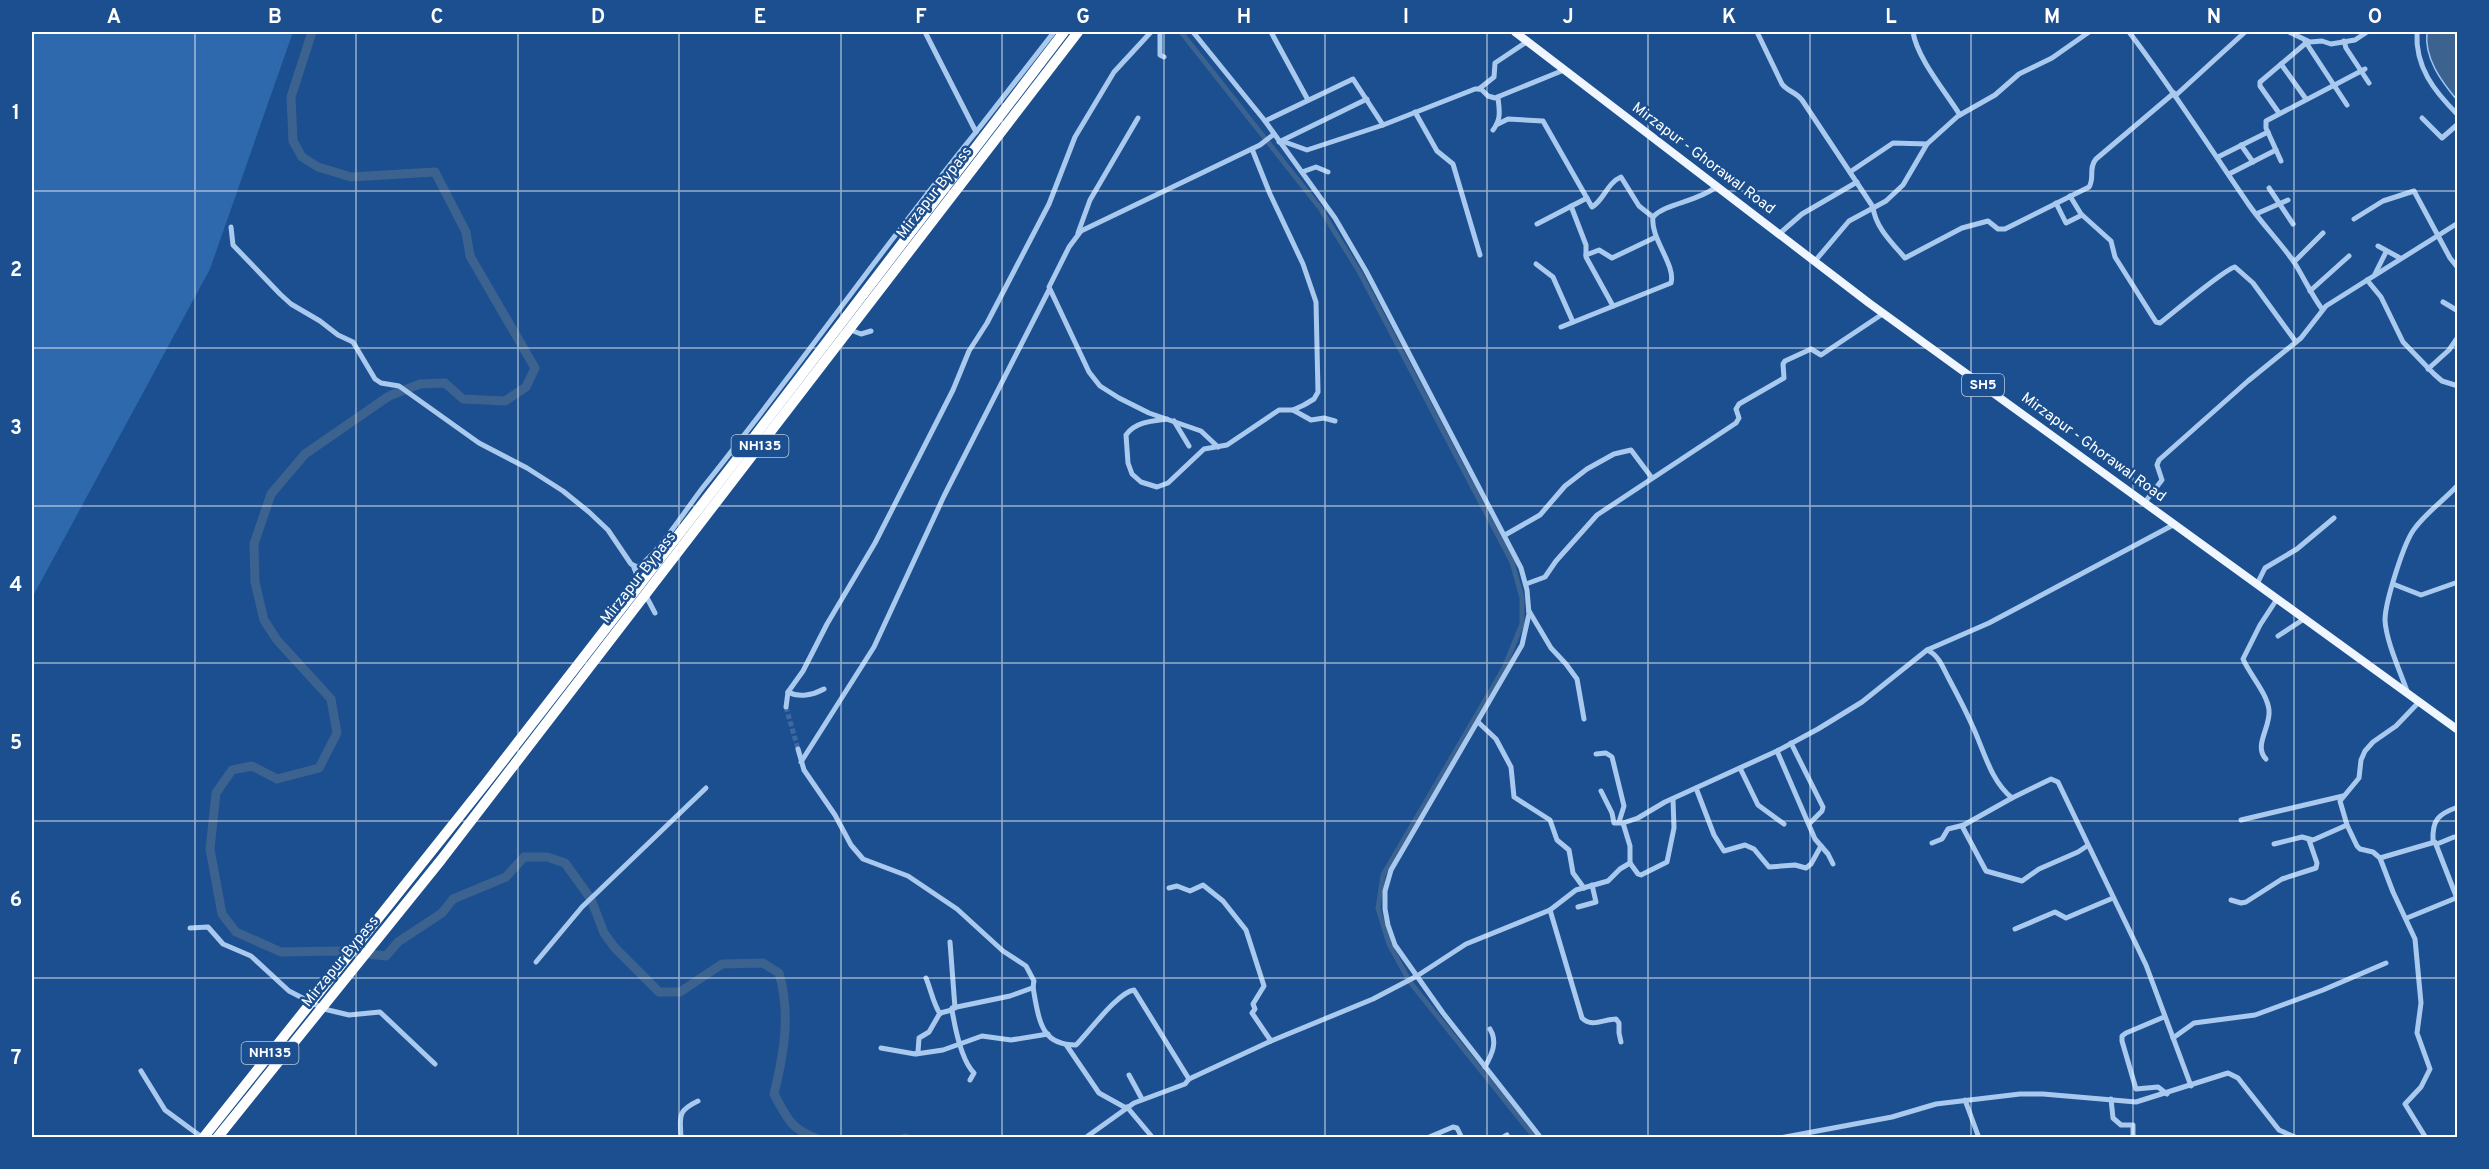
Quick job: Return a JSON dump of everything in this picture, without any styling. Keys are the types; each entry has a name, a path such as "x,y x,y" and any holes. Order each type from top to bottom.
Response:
{"highway":[{"name":"Mirzapur Bypass","path":"217,1137 441,860 645,595 1064,32"},
{"name":"Mirzapur Bypass","path":"203,1137 432,852 640,584 1078,32"}],"main road":[{"name":"Mirzapur - Ghorawal Road","path":"1516,32 1716,187 1884,313 2457,730"}],"street":[{"path":"925,32 976,132"},
{"path":"633,565 640,566 658,545 1054,32"},
{"path":"786,707 788,692 803,671 827,624 875,543 952,390 969,351 987,323 1050,204 1076,137 1114,72 1151,32"},
{"path":"1160,32 1160,55 1164,57"},
{"path":"1193,32 1264,121 1271,136 1307,150 1383,125 1479,88 1494,77 1495,63 1528,41"},
{"path":"1271,32 1308,100"},
{"path":"1757,32 1782,84 1797,94 1873,207 1874,215 1886,236 1905,258 1972,224 1988,221 1998,229 2005,229 2090,185 2091,167 2096,159 2174,95 2245,32"},
{"path":"1913,32 1915,43 1921,54 1960,115"},
{"path":"1815,261 1849,221 1890,198 1902,185 1927,144 1960,115 1995,95 2019,74 2052,58 2089,32"},
{"path":"2129,32 2256,214 2294,262 2322,309"},
{"path":"2289,32 2305,41 2331,44 2355,40 2367,32"},
{"path":"2417,32 2420,61 2428,79 2457,115"},
{"path":"2279,113 2260,84 2305,41"},
{"path":"2305,41 2347,105"},
{"path":"2344,41 2369,83"},
{"path":"2281,64 2306,99"},
{"path":"1479,88 1488,96 1498,96 1564,70"},
{"path":"2281,161 2268,132 2266,121 2363,70"},
{"path":"1264,121 1353,79 1383,125"},
{"path":"1498,96 1501,108 1498,124"},
{"path":"1280,141 1367,99"},
{"path":"1415,112 1437,151 1453,164 1480,255"},
{"path":"801,762 874,647 944,496 1049,290 1054,274 1077,234 1089,200 1138,118"},
{"path":"2422,118 2442,138 2457,124"},
{"path":"1493,130 1498,124 1508,119 1543,121 1594,207 1609,186 1621,177 1640,206 1653,217 1656,237 1672,282 1561,327"},
{"path":"2218,157 2268,132"},
{"path":"1077,234 1260,146 1271,136"},
{"path":"1280,141 1335,218 1366,271 1505,535 1526,584 1528,610 1522,645 1390,870 1385,909 1390,936 1415,977 1541,1137"},
{"path":"1850,172 1893,143 1927,144"},
{"path":"2241,145 2253,162"},
{"path":"1167,419 1143,423 1126,435 1130,469 1142,482 1154,487 1164,485 1208,447 1218,447 1232,442 1279,410 1293,410 1309,402 1318,392 1315,331 1317,309 1303,264 1252,149"},
{"path":"2229,174 2276,150"},
{"path":"1302,172 1316,167 1328,172"},
{"path":"1779,234 1802,214 1857,182"},
{"path":"1653,217 1662,210 1702,197 1716,187"},
{"path":"2269,188 2293,224"},
{"path":"2354,219 2383,201 2412,191 2418,195 2437,235 2457,268"},
{"path":"2070,196 2082,215 2111,241 2115,257 2158,323 2195,297 2225,271 2235,267 2253,283 2296,342"},
{"path":"1537,224 1587,198"},
{"path":"2256,214 2288,200"},
{"path":"2056,203 2067,223 2082,215"},
{"path":"1571,206 1586,245 1586,255 1613,306"},
{"path":"2145,502 2162,480 2157,465 2159,460 2296,342 2322,309 2457,223"},
{"path":"231,227 233,245 280,294 338,335 353,342 378,382 403,389 478,443 527,468 579,503 608,530 633,565 645,595 655,612"},
{"path":"2294,262 2323,233"},
{"path":"1586,255 1599,250 1612,258 1656,237"},
{"path":"2378,246 2400,258"},
{"path":"2375,274 2386,252"},
{"path":"2310,291 2349,256"},
{"path":"1536,264 1553,277 1573,322"},
{"path":"2367,280 2382,297 2403,342 2442,381 2457,386"},
{"path":"1049,290 1095,382 1137,408 1201,430 1218,447"},
{"path":"2443,302 2457,311"},
{"path":"1526,584 1545,577 1556,561 1597,515 1736,423 1739,418 1737,409 1739,404 1784,378 1783,364 1785,361 1811,349 1821,356 1884,313"},
{"path":"843,328 861,334 871,332"},
{"path":"2428,369 2449,350 2457,337"},
{"path":"1293,410 1311,420 1324,418 1335,422"},
{"path":"1174,421 1189,446"},
{"path":"1505,535 1540,515 1565,486 1587,469 1614,454 1626,450 1634,452 1652,478"},
{"path":"2408,693 2385,619 2393,584 2414,528 2457,485"},
{"path":"2451,492 2457,496"},
{"path":"2257,584 2265,568 2297,549 2334,518"},
{"path":"1601,791 1612,813 1614,823 1638,818 1673,799 1777,751 1863,702 1927,650 1989,623 2175,524"},
{"path":"2393,584 2421,595 2457,582"},
{"path":"2266,759 2261,754 2260,748 2268,724 2269,709 2243,660 2260,625 2277,599"},
{"path":"1528,610 1551,648 1576,679 1584,719"},
{"path":"2278,636 2304,619"},
{"path":"1927,650 1940,661 1972,725 1985,759 1998,782 2012,798"},
{"path":"788,692 796,696 816,693 824,689"},
{"path":"2419,702 2397,726 2365,750 2361,760 2359,778 2343,796 2340,806 2360,849 2373,852 2380,858 2415,939 2417,981 2421,1003 2417,1033 2430,1069 2421,1087 2405,1104 2426,1137"},
{"path":"1478,722 1496,739 1511,767 1514,797 1550,820 1557,840 1569,850 1573,873 1584,888"},
{"path":"1791,743 1823,807 1809,824"},
{"path":"798,749 801,762 857,853 868,863 899,872 957,909 1003,951 1026,966 1034,981 1032,988 1038,1021 1048,1034 1067,1046 1099,1093 1127,1108 1154,1137"},
{"path":"1777,751 1815,839 1833,864"},
{"path":"1596,754 1606,753 1612,757 1624,806 1621,822 1630,846 1630,862 1638,874 1641,875 1668,862 1674,828 1673,799"},
{"path":"1740,768 1758,805 1784,824"},
{"path":"1932,843 1942,839 1948,829 1965,825 2012,798 2051,779 2056,780 2146,965 2191,1086"},
{"path":"536,962 582,907 706,788"},
{"path":"1696,788 1714,835 1724,851 1745,845 1754,849 1769,867 1795,865 1806,867 1811,864 1821,846"},
{"path":"2241,820 2343,796"},
{"path":"2407,918 2457,899 2432,830 2439,816 2457,807"},
{"path":"1965,825 1962,826 1962,830 1986,871 2019,881 2087,846"},
{"path":"2274,844 2302,837 2309,840 2347,825"},
{"path":"2380,858 2454,837"},
{"path":"2231,900 2246,902 2282,879 2316,868 2317,863 2309,840"},
{"path":"1085,1137 1142,1099 1178,1087 1270,1041 1320,1022 1406,982 1466,944 1550,910 1571,893 1608,881 1630,862"},
{"path":"1168,888 1179,886 1190,891 1203,885 1223,901 1242,924 1264,986 1253,1004 1255,1008 1252,1013 1270,1041"},
{"path":"1578,907 1596,902 1592,885"},
{"path":"2015,929 2055,912 2066,918 2113,898"},
{"path":"1550,910 1582,1018 1593,1023 1616,1019 1619,1023 1618,1034 1621,1041"},
{"path":"190,928 208,927 223,944 251,956 289,991 322,1008 349,1015 380,1012 435,1064"},
{"path":"950,942 957,1038 974,1075 970,1080"},
{"path":"2173,1038 2194,1023 2255,1016 2386,963"},
{"path":"926,978 932,991 934,1006 940,1014"},
{"path":"916,1054 918,1038 929,1032 940,1014 1032,988"},
{"path":"1067,1046 1076,1045 1108,1010 1129,991 1134,990 1189,1080"},
{"path":"2164,1017 2122,1035 2122,1041 2136,1089 2158,1087 2167,1094"},
{"path":"1485,1067 1493,1050 1494,1037 1490,1029"},
{"path":"880,1048 927,1054 982,1036 1006,1040 1048,1034"},
{"path":"141,1071 165,1110 203,1137"},
{"path":"1780,1137 1892,1117 1936,1104 2034,1093 2136,1102 2231,1073 2279,1130 2298,1137"},
{"path":"1129,1075 1142,1099"},
{"path":"2111,1099 2110,1107 2113,1118 2121,1125 2132,1124 2133,1137"},
{"path":"1965,1100 1979,1137"},
{"path":"681,1137 681,1114 686,1107 698,1101"},
{"path":"1427,1137 1453,1126 1457,1128 1462,1137"}],"shaded area":[{"path":"32,32 293,32 210,269 32,598"},
{"path":"2427,32 2457,32 2457,100 2445,85 2431,60"}],"waterway":[{"path":"312,32 291,97 293,141 302,157 318,167 351,177 435,172 466,232 470,256 535,368 526,387 505,401 463,399 445,383 420,384 389,396 305,454 271,494 254,544 255,582 264,620 277,640 331,699 337,733 319,768 277,779 252,766 232,770 216,793 210,849 222,914 236,932 281,952 339,951 386,956 398,942 442,913 453,899 506,877 524,857 547,857 565,863 591,899 604,933 615,948 659,992 680,992 722,964 763,963 779,973 785,1003 785,1033 774,1094 794,1126 816,1138"},
{"path":"1181,32 1320,208 1360,273 1512,562 1522,598 1522,624 1504,668 1383,875 1378,908 1389,944 1410,982 1535,1138"}],"tunnel":[{"path":"786,707 798,749"}]}
